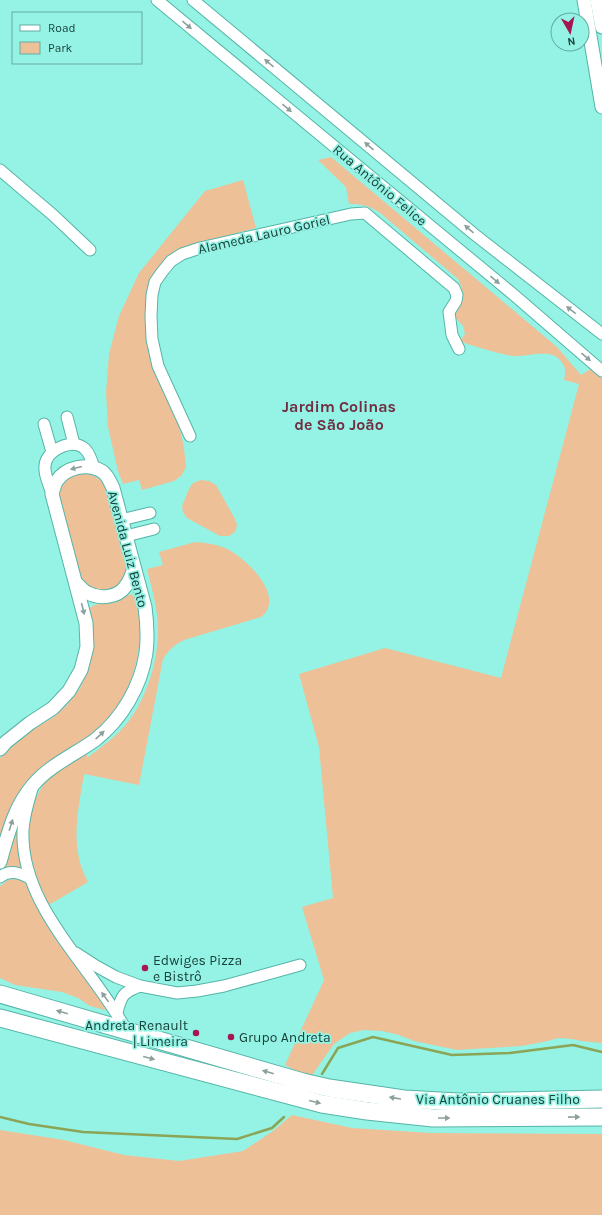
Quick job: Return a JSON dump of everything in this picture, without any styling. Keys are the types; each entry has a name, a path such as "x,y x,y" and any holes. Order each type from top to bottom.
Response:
{"main road":[{"name":"Via Antônio Cruanes Filho","path":"0,994 303,1082 330,1088 404,1099 458,1102 602,1099"},
{"name":"Via Antônio Cruanes Filho","path":"0,1018 322,1104 433,1118 602,1117"}],"street":[{"name":"Rua Antônio Felice","path":"157,0 514,295 602,371"},
{"name":"Rua Antônio Felice","path":"193,0 474,234 602,334"},
{"path":"584,0 602,108"},
{"path":"597,0 602,27"},
{"path":"0,170 53,215 90,250"},
{"name":"Alameda Lauro Goriel","path":"190,436 158,366 152,338 152,295 155,282 171,262 182,254 200,248 351,214 365,213 454,288 457,295 456,301 449,312 452,335 459,349"},
{"path":"67,417 74,444"},
{"path":"44,424 52,452"},
{"path":"0,749 6,742 30,723 53,708 70,691 81,670 87,647 86,622 45,471 46,461 52,452 62,446 74,444 84,447 90,455 94,468 83,466 72,468 64,473 56,482 52,494"},
{"name":"Avenida Luiz Bento","path":"0,862 12,822 20,802 34,784 48,770 95,740 113,722 129,701 140,676 146,653 147,626 145,607 113,488 109,479 102,472 94,468"},
{"path":"121,520 150,513"},
{"path":"126,536 154,529"},
{"path":"76,583 86,593 96,597 105,597 124,589 131,580 134,567"},
{"path":"34,784 26,812 23,831 24,851 30,878 41,904 117,1014 126,1030"},
{"path":"0,877 12,872 22,874 30,878"},
{"path":"71,949 96,966 116,977 140,986 177,992 197,991 224,986 300,965"},
{"path":"117,1014 122,996 129,990 140,986"}],"green space":[{"path":"331,157 557,347 581,375 592,368 602,377 602,1043 559,1038 522,1046 457,1050 414,1041 399,1035 382,1031 364,1030 350,1033 334,1044 310,1078 285,1065 324,980 302,907 333,898 319,747 299,674 385,648 501,678 579,384 564,380 565,372 563,365 556,356 551,354 513,356 490,351 460,341 465,334 463,326 454,316 460,307 463,298 461,285 458,279 379,212 364,205 349,204 346,187 318,160"},
{"path":"243,180 256,228 191,245 179,250 168,258 157,270 151,281 146,316 179,425 186,467 181,476 174,481 142,490 139,480 123,484 118,471 108,427 106,392 109,354 119,316 139,273 205,191"},
{"path":"86,473 98,479 107,489 128,565 127,574 125,577 114,589 109,591 103,592 93,589 79,577 58,495 68,479 72,476"},
{"path":"201,480 209,481 216,485 235,519 237,525 235,532 229,536 220,536 187,518 183,512 182,506 189,489 193,483"},
{"path":"195,542 225,548 249,565 257,574 268,592 269,602 267,610 261,617 184,640 170,650 165,656 163,659 139,785 84,774 79,802 77,843 82,869 88,882 47,906 34,874 29,846 30,823 35,800 40,790 51,776 66,764 87,751 87,758 98,750 124,727 136,710 149,683 158,637 156,608 147,569 163,565 159,552"},
{"path":"131,594 137,600 140,609 139,643 133,673 121,702 112,715 101,726 89,736 42,767 28,780 11,808 0,840 0,758 27,733 52,718 67,705 80,688 88,669 93,628 89,609 98,604 117,602"},
{"path":"19,817 24,868 5,868"},
{"path":"16,879 28,886 37,906 54,933 109,1011 90,1006 78,998 62,992 15,985 0,978 0,886 8,880"},
{"path":"292,1115 352,1128 431,1133 602,1134 602,1215 0,1215 0,1130 64,1140 124,1155 179,1161 243,1151 273,1131"}],"waterway":[{"path":"322,1074 338,1048 373,1037 452,1055 510,1053 573,1045 602,1052"},
{"path":"0,1117 29,1124 83,1132 237,1139 272,1128 284,1117"}],"place":[{"name":"Edwiges Pizza e Bistrô","path":"145,968"},
{"name":"Andreta Renault | Limeira","path":"196,1033"},
{"name":"Grupo Andreta","path":"231,1037"}],"district":[{"name":"Jardim Colinas de São João","path":"339,415"}]}
